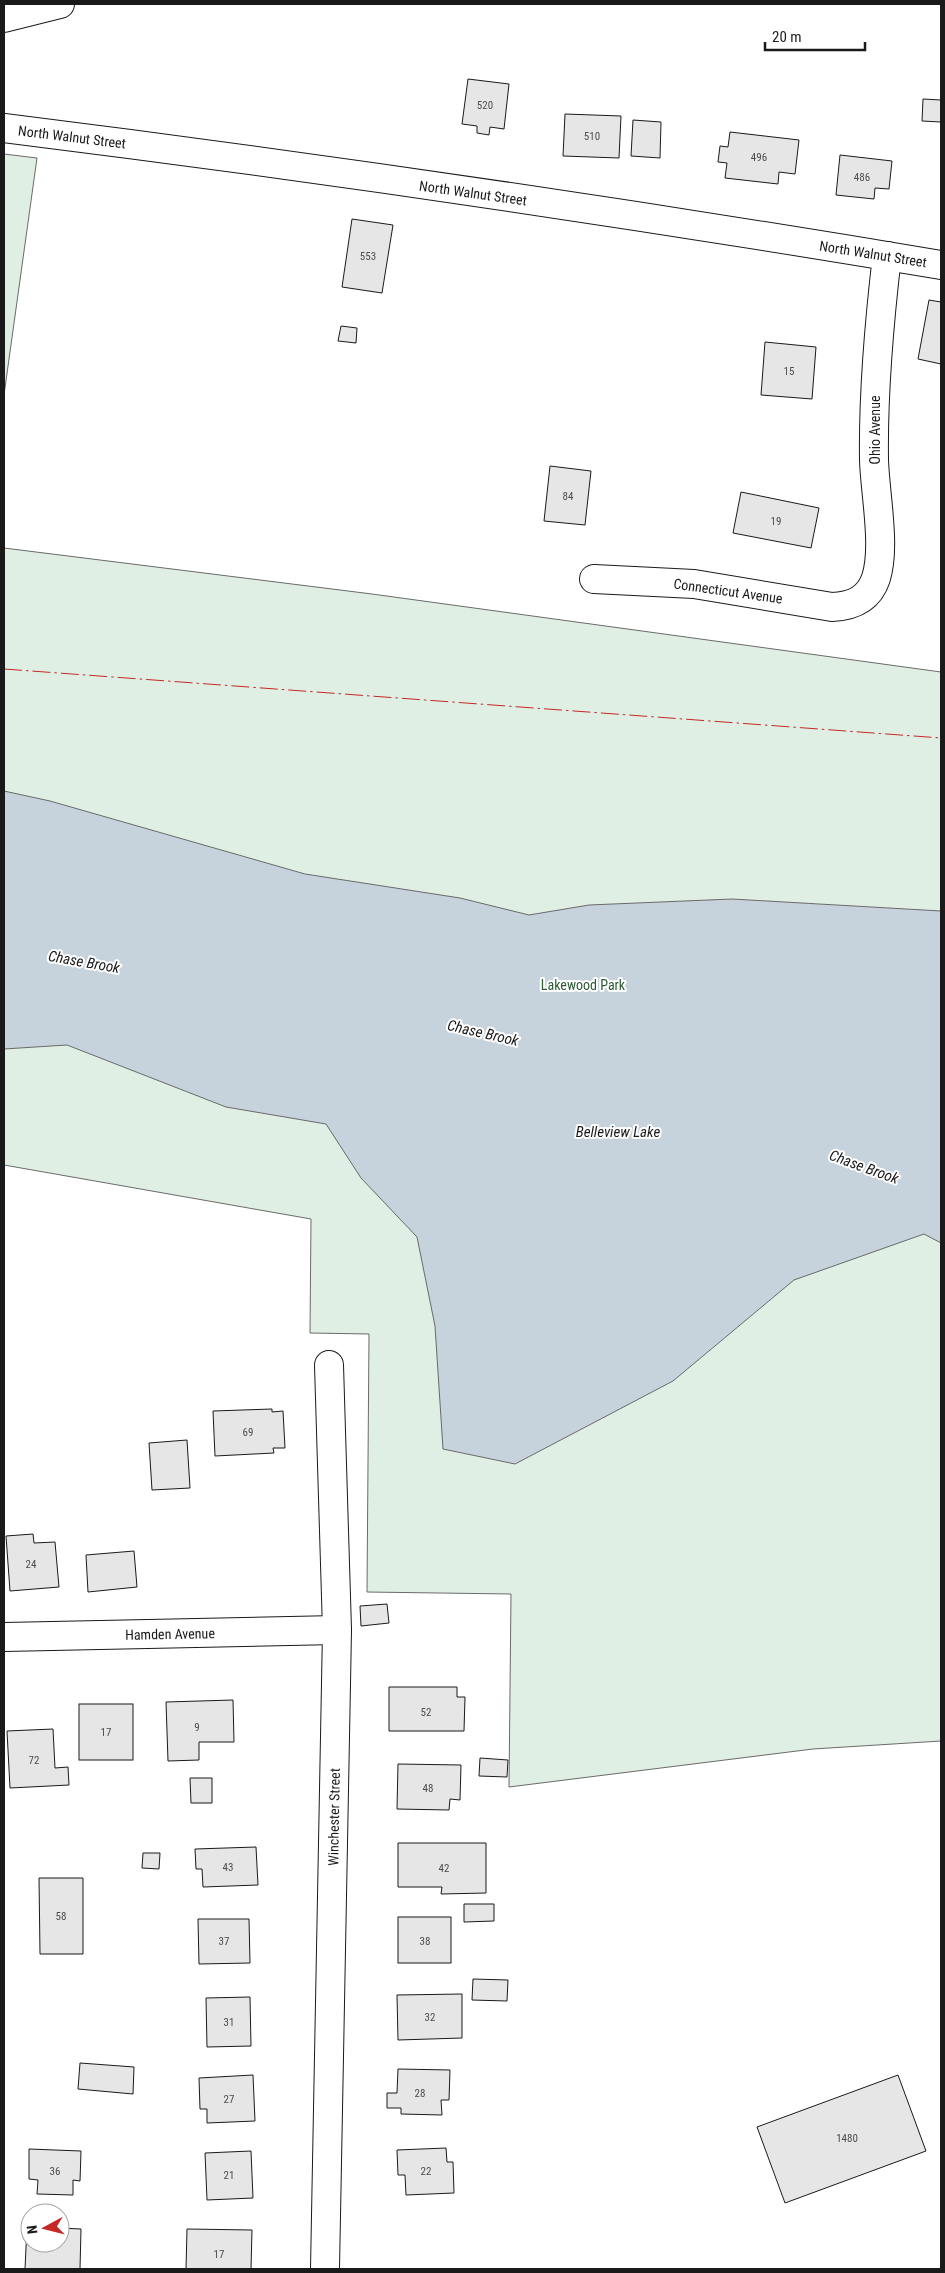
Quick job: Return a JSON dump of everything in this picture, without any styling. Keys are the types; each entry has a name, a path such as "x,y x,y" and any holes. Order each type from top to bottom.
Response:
{"street":[{"path":"4,18 60,4"},
{"name":"North Walnut Street","path":"4,128 146,146 604,211 941,265"},
{"name":"Ohio Avenue","path":"860,600 872,587 879,556 874,462 874,400 877,350 887,256"},
{"name":"Connecticut Avenue","path":"594,579 694,584 832,607 852,604 860,600"},
{"name":"Winchester Street","path":"325,2269 337,1630 329,1364"},
{"name":"Hamden Avenue","path":"4,1637 337,1630"}],"green space":[{"path":"4,154 37,158 4,395"},
{"name":"Lakewood Park","path":"4,548 372,594 941,672 941,1741 813,1749 509,1787 511,1594 367,1592 369,1334 310,1333 311,1219 4,1165"}],"water":[{"name":"Belleview Lake","path":"4,791 50,801 305,874 460,898 529,915 589,905 732,899 941,911 941,1243 924,1234 794,1280 673,1381 515,1464 443,1449 435,1326 417,1237 361,1178 326,1124 226,1107 67,1045 4,1049"}],"building":[{"path":"468,79 509,84 504,129 490,127 489,135 477,133 477,126 462,124"},
{"path":"923,99 941,100 941,122 922,121"},
{"path":"565,114 621,116 619,158 563,156"},
{"path":"633,120 661,122 660,158 631,156"},
{"path":"730,132 799,140 795,174 779,172 778,184 725,178 727,163 718,162 720,146 728,147"},
{"path":"840,155 892,161 889,189 875,188 874,199 836,195"},
{"path":"352,219 393,225 382,293 342,287"},
{"path":"929,300 941,302 941,364 918,359"},
{"path":"341,326 357,328 356,343 338,341"},
{"path":"765,342 816,347 812,399 761,395"},
{"path":"550,466 591,471 585,525 544,521"},
{"path":"741,492 819,508 811,548 733,533"},
{"path":"272,1409 272,1412 283,1411 285,1448 273,1448 274,1453 215,1456 213,1411"},
{"path":"187,1440 190,1488 152,1490 149,1443"},
{"path":"33,1534 34,1543 55,1542 59,1587 10,1591 6,1536"},
{"path":"134,1551 137,1587 88,1592 86,1555"},
{"path":"387,1604 389,1623 361,1626 360,1606"},
{"path":"389,1687 457,1687 457,1697 465,1697 464,1731 389,1731"},
{"path":"233,1700 234,1742 199,1742 199,1760 168,1761 166,1702"},
{"path":"79,1704 133,1704 133,1760 79,1760"},
{"path":"53,1729 55,1768 68,1767 69,1785 10,1788 7,1731"},
{"path":"480,1758 508,1760 507,1777 479,1776"},
{"path":"398,1764 461,1765 460,1800 450,1799 449,1810 397,1809"},
{"path":"190,1778 212,1778 212,1803 191,1803"},
{"path":"398,1843 486,1843 486,1893 441,1894 442,1887 398,1887"},
{"path":"256,1847 258,1885 203,1887 202,1869 196,1869 195,1849"},
{"path":"143,1853 160,1853 159,1869 142,1868"},
{"path":"39,1878 83,1878 83,1954 40,1954"},
{"path":"464,1904 494,1904 494,1921 464,1922"},
{"path":"398,1917 451,1917 451,1963 398,1963"},
{"path":"198,1919 249,1919 250,1963 199,1964"},
{"path":"473,1979 508,1980 507,2001 472,2000"},
{"path":"462,1994 462,2038 398,2040 397,1995"},
{"path":"250,1997 251,2046 207,2047 206,1998"},
{"path":"80,2063 134,2067 133,2094 78,2089"},
{"path":"398,2069 450,2070 449,2100 441,2100 442,2115 401,2114 401,2108 387,2108 387,2093 397,2093"},
{"path":"253,2075 255,2121 207,2123 207,2109 200,2109 199,2078"},
{"path":"898,2075 926,2151 785,2203 757,2127"},
{"path":"446,2148 447,2162 453,2162 454,2193 406,2195 405,2175 398,2175 397,2150"},
{"path":"29,2149 81,2151 80,2181 73,2180 73,2195 37,2194 38,2180 29,2179"},
{"path":"251,2151 253,2198 207,2200 205,2153"},
{"path":"70,2228 81,2229 80,2269 25,2269 26,2253 70,2253"},
{"path":"187,2229 252,2230 251,2269 186,2269"}],"power":[{"path":"4,669 941,738"}],"water label":[{"name":"Chase Brook","path":"84,962"},
{"name":"Chase Brook","path":"483,1033"},
{"name":"Chase Brook","path":"864,1167"}]}
